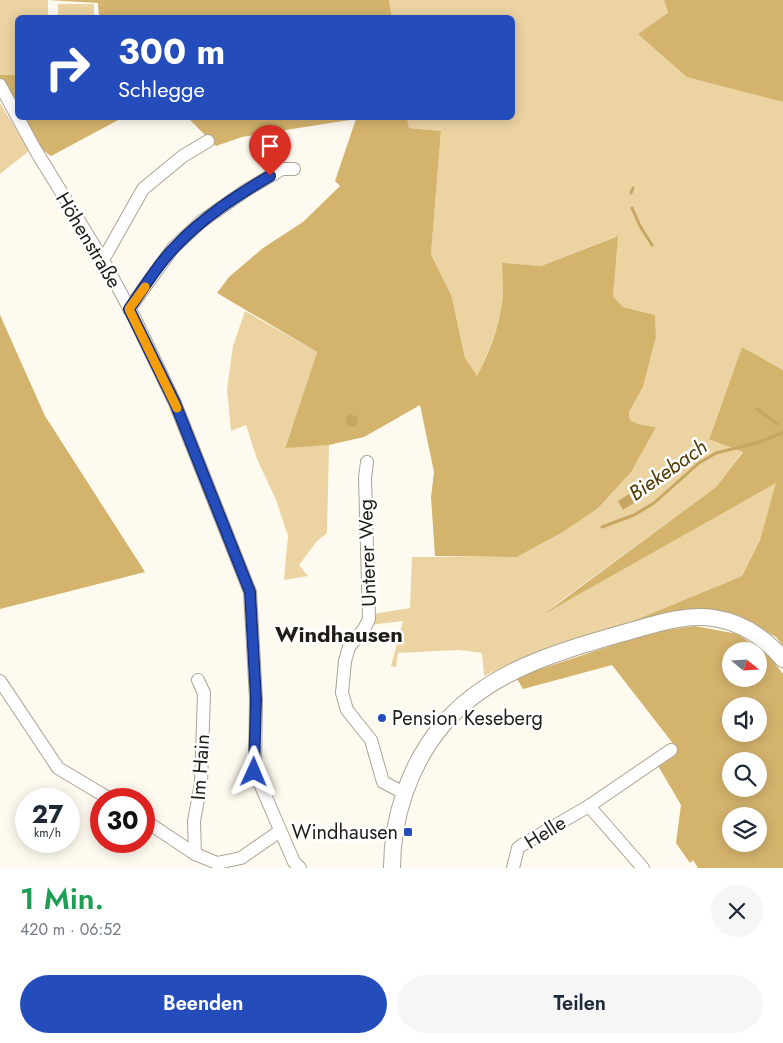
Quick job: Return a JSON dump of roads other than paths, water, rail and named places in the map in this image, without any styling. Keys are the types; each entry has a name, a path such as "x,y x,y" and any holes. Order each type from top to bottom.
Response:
{"main road":[{"path":"392,868 395,829 404,794 423,752 441,727 455,712 478,692 504,676 548,657 664,622 697,617 714,618 747,629 763,639 783,660"}],"street":[{"name":"Höhenstraße","path":"0,85 15,112"},
{"name":"Höhenstraße","path":"19,120 103,260 175,403 250,592 256,699 254,772 294,862 300,868"},
{"path":"103,260 143,190 183,156 208,141"},
{"path":"129,309 173,248 202,221 245,191 282,169 294,169"},
{"name":"Unterer Weg","path":"367,462 365,478 369,618 364,629 348,647 342,693 347,710 371,740 383,782 404,794"},
{"path":"0,680 58,768 92,788"},
{"name":"Im Hain","path":"195,854 194,821 201,783 204,692 198,680"},
{"name":"Helle","path":"513,868 518,848 522,845 588,806 671,750"},
{"name":"Helle","path":"588,806 643,868"},
{"path":"155,827 195,854 217,864 239,863 280,831"}],"waterway":[{"path":"631,193 633,188"},
{"path":"632,208 640,226 652,245"},
{"path":"757,409 777,424"},
{"name":"Biekebach","path":"602,527 634,515 654,503 699,463 716,453 757,443 782,433"}],"place":[{"name":"Pension Keseberg","path":"382,718"},
{"name":"Windhausen","path":"408,832"}],"district":[{"name":"Windhausen","path":"339,634"}]}
